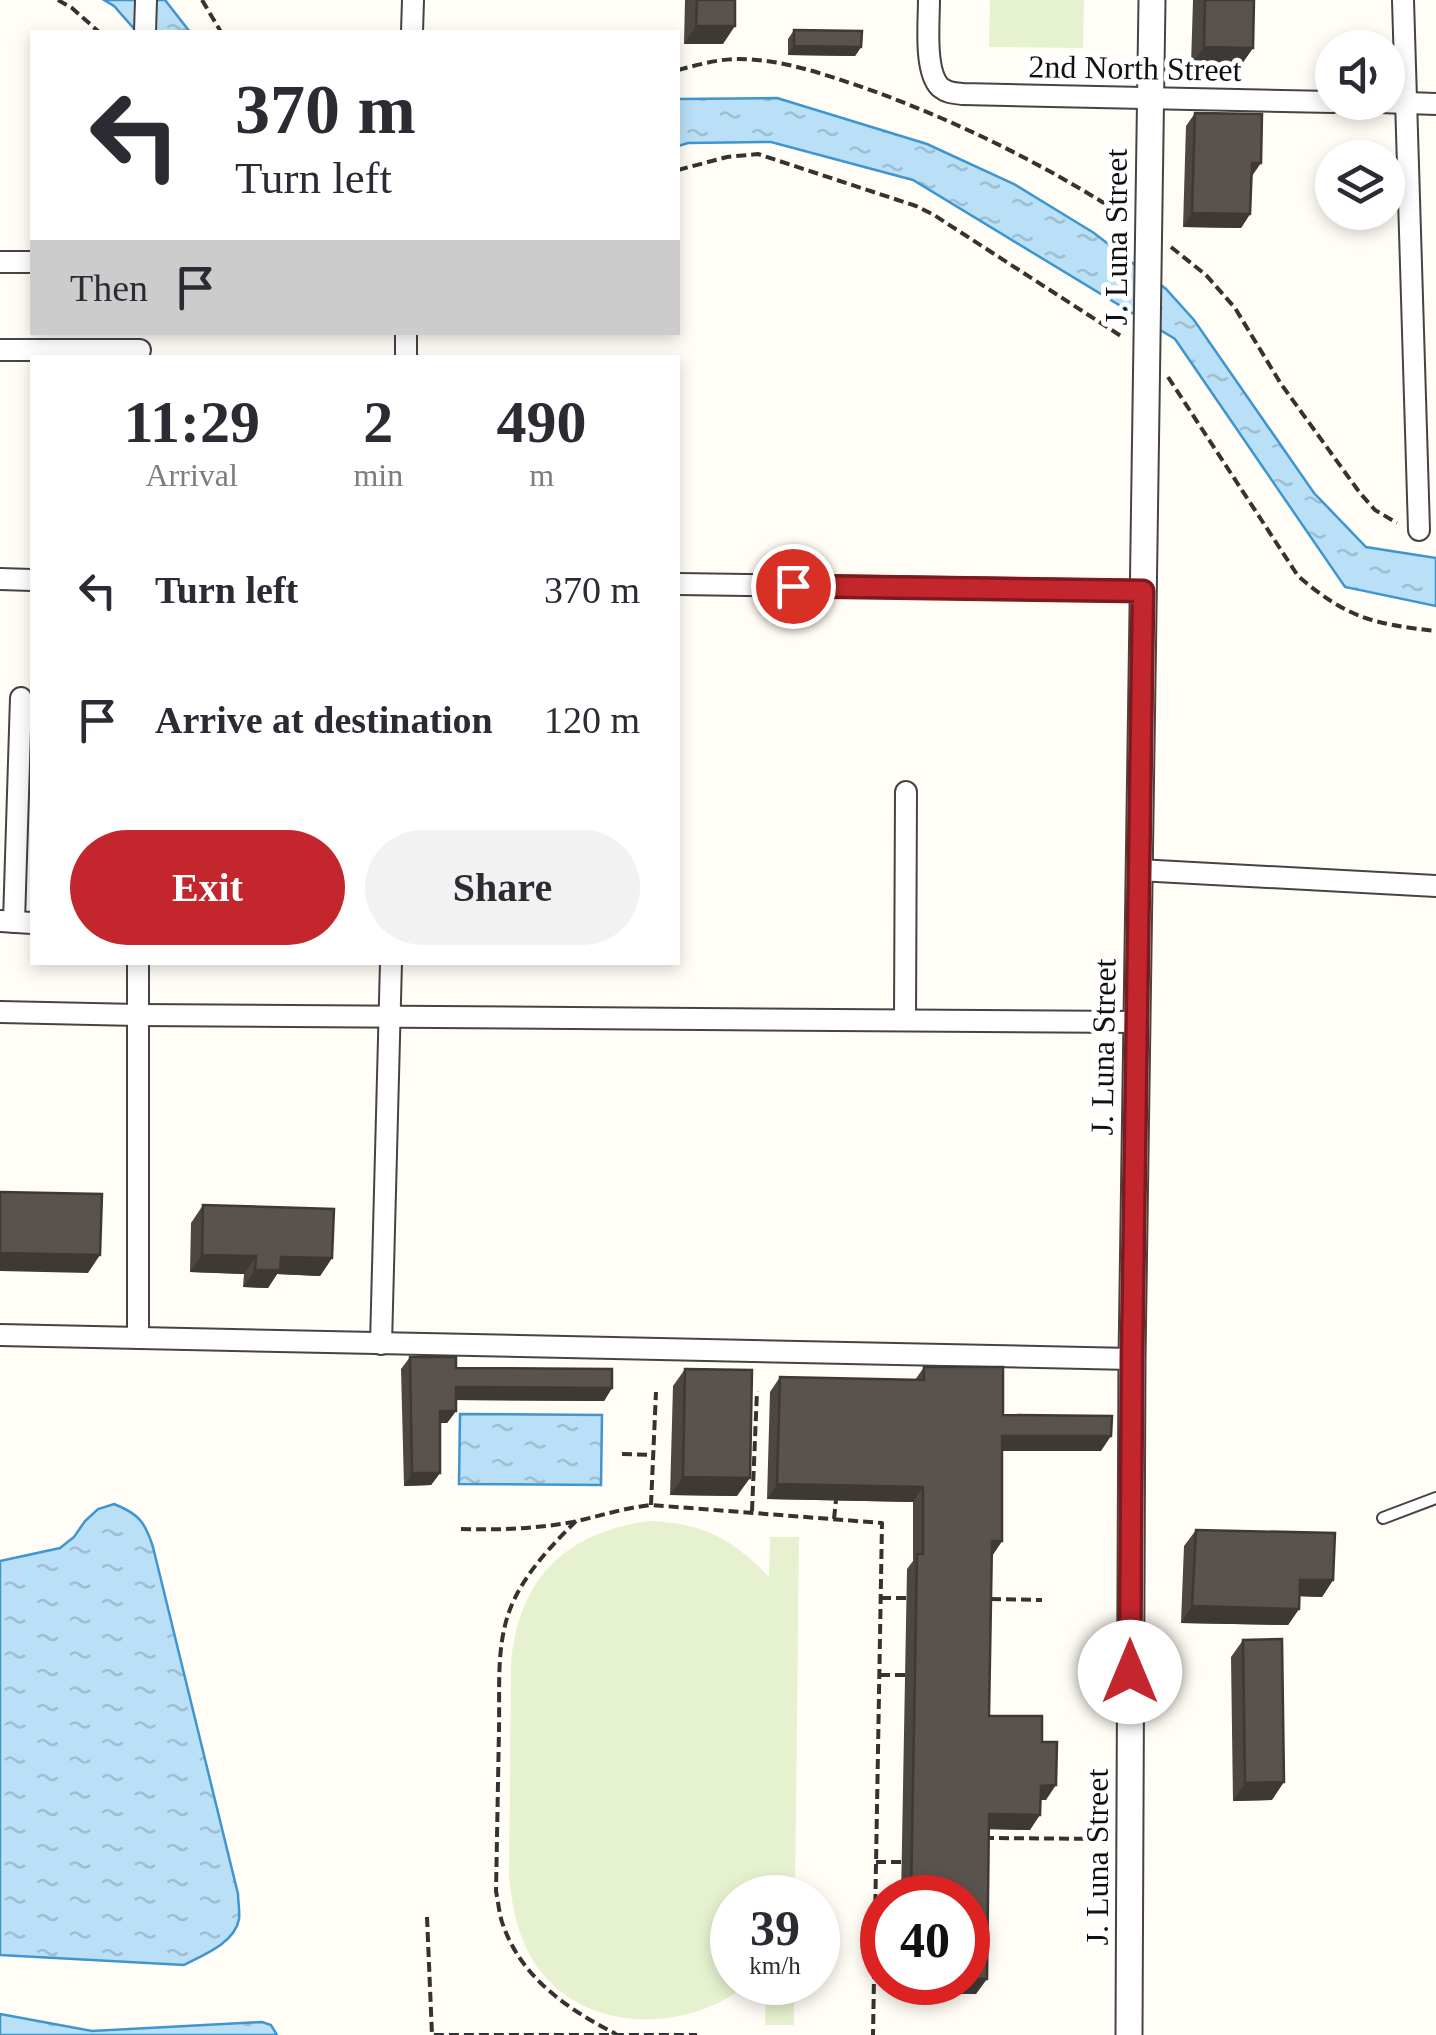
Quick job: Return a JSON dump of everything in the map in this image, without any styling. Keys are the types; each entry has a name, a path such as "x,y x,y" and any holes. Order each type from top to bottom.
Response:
{"street":[{"path":"146,0 146,30"},
{"path":"412,30 413,0"},
{"name":"2nd North Street","path":"929,0 933,75 947,92 1315,102"},
{"name":"J. Luna Street","path":"1130,2035 1132,1360 1152,0"},
{"path":"1403,0 1420,530"},
{"path":"1406,103 1436,104"},
{"path":"0,262 30,262"},
{"path":"0,350 55,355 140,347"},
{"path":"0,579 30,580"},
{"path":"680,584 1143,591"},
{"path":"16,922 26,766 21,698"},
{"path":"904,1020 906,792"},
{"path":"1138,870 1436,886"},
{"path":"138,965 138,1338"},
{"path":"381,1344 391,965"},
{"path":"0,1012 1136,1022"},
{"path":"0,1336 1132,1360"}],"lane":[{"path":"1382,1518 1436,1498"}],"path":[{"path":"58,0 96,30"},
{"path":"202,0 220,30"},
{"path":"680,70 736,59 810,69 985,136 1080,187 1206,275 1235,308 1281,384 1368,502 1391,520 1420,530"},
{"path":"680,169 758,154 916,206 1148,341 1298,576 1325,599 1358,617 1436,631"},
{"path":"752,1513 757,1391"},
{"path":"652,1506 656,1392"},
{"path":"622,1454 654,1455"},
{"path":"715,1510 716,1496"},
{"path":"834,1519 836,1500"},
{"path":"461,1529 504,1530 652,1506 882,1523 876,1875"},
{"path":"576,1521 527,1577 513,1600 503,1630 496,1891 502,1922 516,1952 535,1978 580,2016 616,2034"},
{"path":"881,1598 906,1598"},
{"path":"981,1599 1042,1600"},
{"path":"880,1675 905,1675"},
{"path":"1024,1830 1024,1838"},
{"path":"979,1838 1106,1839"},
{"path":"876,1862 902,1862"},
{"path":"427,1917 432,2035 697,2035"},
{"path":"874,2005 874,2035"}],"green space":[{"path":"990,0 1084,0 1083,48 989,47"},
{"path":"649,1521 701,1529 742,1552 769,1577 770,1537 799,1537 795,1875 710,1875 712,2005 665,2018 634,2019 605,2014 577,2002 552,1984 527,1949 509,1877 511,1668 523,1610 550,1566 592,1537"},
{"path":"765,2005 794,2005 794,2025 765,2025"}],"water":[{"path":"104,0 165,0 188,30 135,30"},
{"path":"777,98 927,144 1014,184 1094,233 1166,289 1194,320 1314,493 1366,547 1436,558 1436,606 1345,587 1175,339 913,180 771,142 680,145 680,99"},
{"path":"460,1414 602,1415 601,1485 459,1484"},
{"path":"114,1504 140,1520 153,1547 238,1894 239,1919 231,1935 184,1965 0,1955 0,1561 60,1548 98,1509"},
{"path":"0,2014 92,2031 262,2022 271,2025 277,2035 0,2035"}],"building":[{"path":"697,0 735,0 735,26 696,26"},
{"path":"1205,0 1254,0 1253,48 1204,47"},
{"path":"794,30 862,31 861,47 794,46"},
{"path":"1195,113 1262,114 1261,163 1252,163 1250,214 1192,213"},
{"path":"0,1192 102,1194 100,1255 0,1253"},
{"path":"203,1205 334,1209 332,1258 281,1257 280,1270 255,1270 256,1256 202,1255"},
{"path":"410,1357 456,1357 456,1368 612,1369 612,1388 456,1387 456,1411 440,1411 440,1473 412,1473"},
{"path":"924,1367 1003,1367 1003,1415 1112,1416 1111,1436 1002,1436 1002,1541 992,1541 989,1716 1042,1716 1042,1742 1057,1742 1056,1785 1041,1786 1040,1815 989,1814 988,1875 911,1875 917,1554 923,1554 923,1487 777,1484 780,1377 924,1380"},
{"path":"685,1369 752,1370 750,1478 683,1477"},
{"path":"1196,1530 1335,1533 1333,1580 1300,1580 1299,1609 1192,1606"},
{"path":"1282,1639 1284,1782 1245,1783 1243,1640"}],"route":[{"path":"793,586 1143,591 1130,1672"}]}
